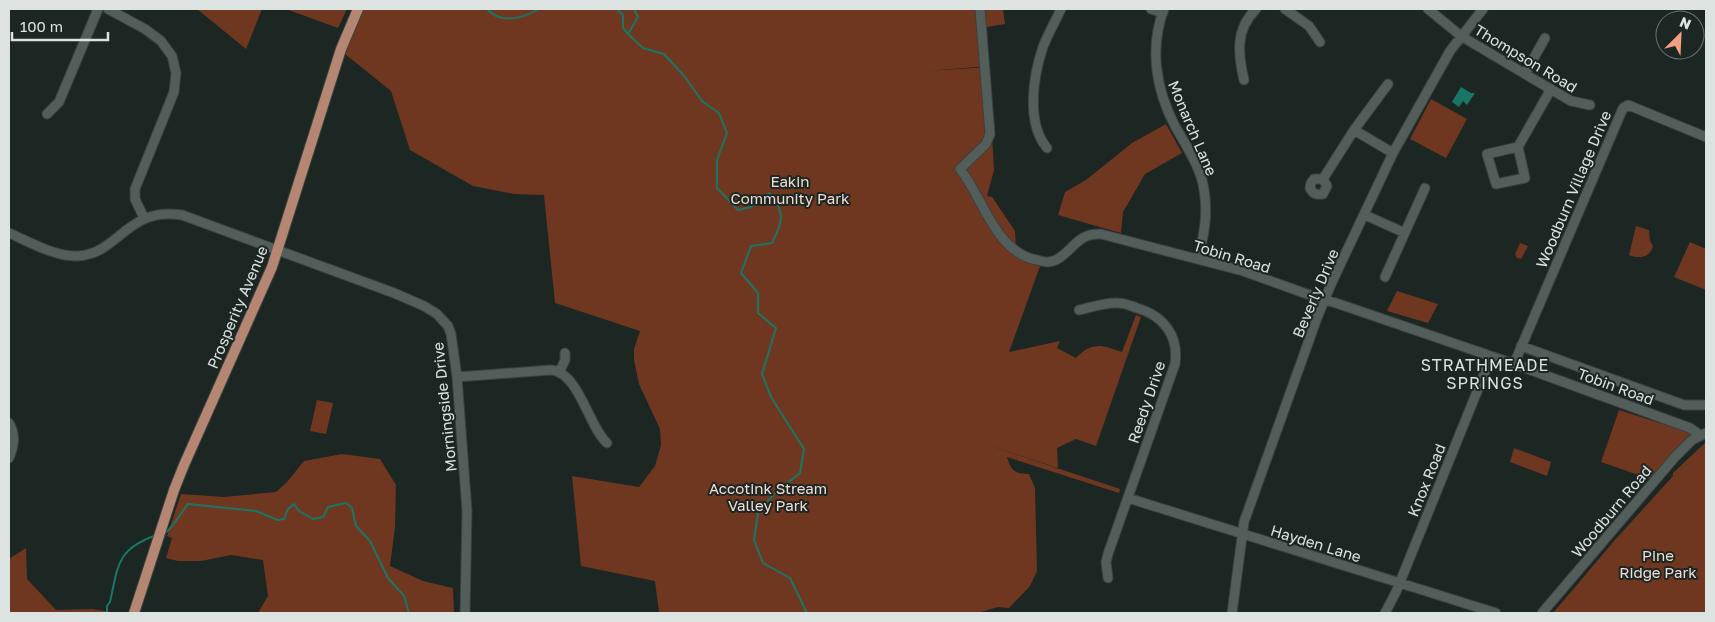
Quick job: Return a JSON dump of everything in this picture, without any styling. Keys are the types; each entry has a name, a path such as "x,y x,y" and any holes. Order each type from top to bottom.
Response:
{"main road":[{"name":"Prosperity Avenue","path":"134,613 184,466 243,335 278,250 341,49 358,9"}],"street":[{"path":"47,114 59,102 98,9"},
{"path":"9,233 58,253 84,255 101,248 144,218 135,199 135,189 174,92 176,73 172,56 161,41 145,29 108,9"},
{"name":"Tobin Road","path":"980,9 990,134 986,144 960,169 968,178 1006,243 1014,250 1033,260 1051,262 1063,255 1084,236 1100,234 1243,271 1514,364 1703,434"},
{"path":"1048,148 1043,143 1037,128 1034,110 1036,79 1043,48 1061,9"},
{"path":"1150,9 1164,11"},
{"path":"1244,80 1239,59 1240,40 1246,22 1256,9"},
{"path":"1286,9 1309,26 1320,42"},
{"name":"Thompson Road","path":"1428,9 1461,36 1551,90 1571,101 1590,105"},
{"name":"Beverly Drive","path":"1232,613 1244,522 1325,300 1393,153 1436,76 1461,36 1484,9"},
{"name":"Monarch Lane","path":"1164,11 1156,42 1158,84 1167,111 1198,169 1205,194 1206,222 1198,259"},
{"path":"1525,74 1545,38"},
{"path":"1324,179 1354,130 1388,84"},
{"path":"1518,147 1487,154 1496,184 1525,178 1518,147 1551,90"},
{"name":"Woodburn Village Drive","path":"1514,364 1623,108 1628,105 1634,106 1706,137"},
{"path":"1354,130 1393,153"},
{"path":"1385,277 1425,188"},
{"name":"Morningside Drive","path":"144,218 162,214 182,215 394,293 438,314 448,326 451,334 457,378 467,511 465,613"},
{"path":"1365,215 1405,232"},
{"name":"Reedy Drive","path":"1079,310 1110,303 1118,303 1145,310 1167,326 1176,347 1175,364 1108,554 1106,562 1108,578"},
{"path":"1521,346 1684,405 1706,404"},
{"path":"560,371 565,360 565,354"},
{"name":"Knox Road","path":"1385,613 1491,357"},
{"path":"457,378 550,370 560,371 572,383 599,434 607,444"},
{"path":"9,423 14,434 14,442 9,458"},
{"name":"Woodburn Road","path":"1542,613 1674,457 1692,440 1703,434"},
{"name":"Hayden Lane","path":"1128,498 1496,613"}],"green space":[{"path":"197,9 262,9 246,49"},
{"path":"286,9 347,9 338,28"},
{"path":"364,9 1003,9 1005,24 987,27 989,66 926,71 988,67 994,170 987,196 992,197 1015,231 1016,248 1043,258 1009,352 1060,341 1057,348 1076,358 1087,349 1098,346 1122,352 1136,315 1141,317 1096,446 1076,439 1057,448 1058,468 975,441 1120,489 1119,493 1007,457 1014,471 1029,474 1035,488 1037,571 1030,586 1009,608 998,607 978,613 659,613 655,581 581,566 572,476 639,487 655,466 661,445 660,429 639,384 634,360 634,349 640,331 555,303 544,195 514,194 473,186 410,150 391,91 345,54 352,31"},
{"path":"1431,99 1467,119 1446,158 1410,139"},
{"path":"1166,124 1182,153 1145,174 1123,212 1121,233 1058,215 1065,192 1086,180 1132,143"},
{"path":"1636,226 1649,230 1650,241 1653,246 1652,250 1644,256 1629,255"},
{"path":"1690,242 1706,249 1706,290 1674,277"},
{"path":"1520,243 1528,246 1521,259 1517,258 1515,254"},
{"path":"1397,291 1438,304 1428,323 1387,311"},
{"path":"317,400 333,403 326,434 310,431"},
{"path":"1619,410 1691,433 1650,479 1601,462"},
{"name":"Pine Ridge Park","path":"1706,442 1706,613 1553,613 1614,541 1673,476 1673,473"},
{"path":"1514,448 1551,462 1547,476 1510,462"},
{"path":"342,454 380,459 396,485 395,527 390,566 423,581 453,588 454,613 258,613 268,596 263,560 231,555 201,561 178,561 166,558 172,538 167,536 181,494 224,497 276,492 304,461"},
{"path":"26,548 27,579 56,610 92,609 117,613 9,613 9,559"}],"shaded area":[{"path":"1461,87 1471,93 1475,93 1467,105 1463,101 1459,107 1452,102"}],"waterway":[{"path":"487,9 493,14 505,18 519,17 539,9"},
{"path":"617,9 623,15 623,28 628,34 643,48 664,54 685,77 702,101 719,113 727,133 717,160 717,188 738,210 751,207 769,193 780,212 779,229 772,243 751,246 741,273 758,293 758,313 776,328 762,374 771,397 804,449 800,473 775,493 758,513 754,540 763,563 790,578 807,613"},
{"path":"628,34 638,17 634,9"},
{"path":"166,532 188,504 256,511 278,520 284,519 288,509 294,504 299,511 313,519 323,517 328,507 346,503 352,508 356,526 370,541 388,578 404,596 409,613"},
{"path":"107,613 107,606 110,602 117,569 125,554 132,547 154,536"}],"district":[{"name":"STRATHMEADE SPRINGS","path":"1485,374"}],"park label":[{"name":"Eakin Community Park","path":"790,190"},
{"name":"Accotink Stream Valley Park","path":"768,496"}]}
